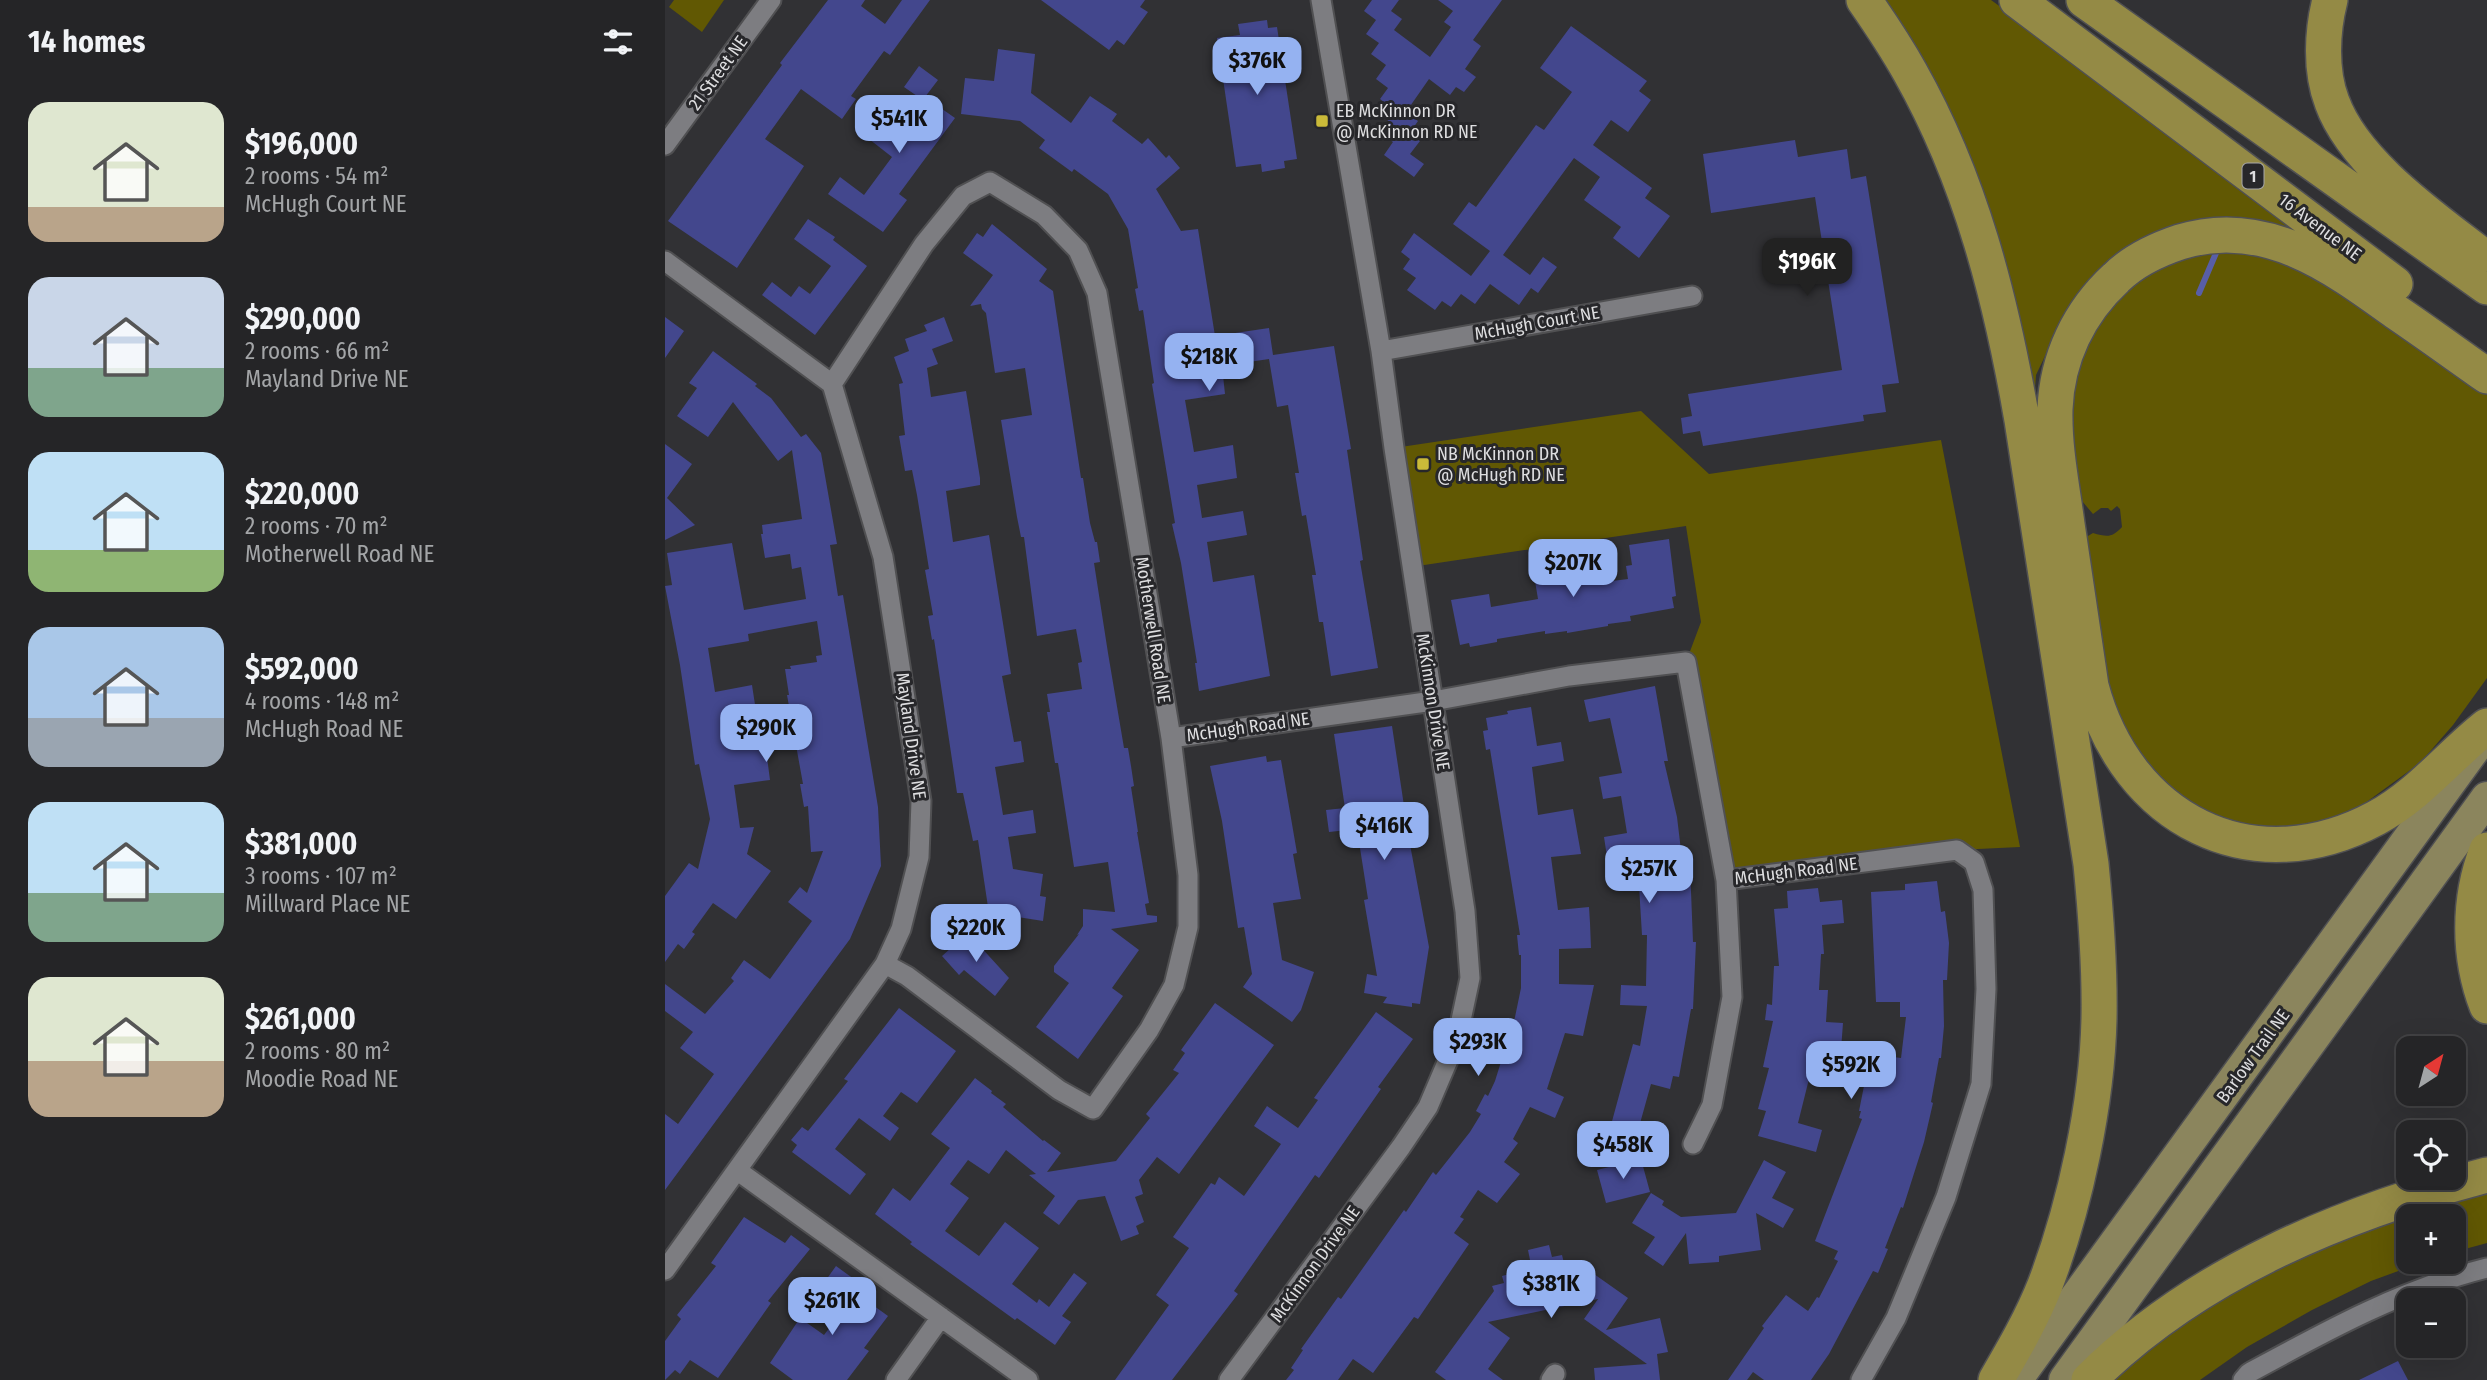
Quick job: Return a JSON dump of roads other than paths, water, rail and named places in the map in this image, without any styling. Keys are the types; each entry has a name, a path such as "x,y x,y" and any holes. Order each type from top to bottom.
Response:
{"highway":[{"path":"1864,0 1910,72 1931,112 1966,193 1990,267 2020,409 2094,891 2099,1020 2087,1131 2062,1237 2044,1287 2018,1342 1996,1380"},
{"name":"16 Avenue NE","path":"2017,0 2487,354"},
{"path":"2084,0 2487,287"},
{"path":"2330,0 2324,23 2326,73 2332,101 2344,125 2388,179 2487,260"},
{"path":"2487,376 2351,280 2296,249 2245,235 2216,234 2158,249 2134,262 2103,290 2087,310 2065,355 2059,380 2055,427 2057,462 2091,687 2097,709 2104,730 2129,769 2143,786 2175,813 2195,824 2243,842 2293,845 2321,840 2375,818 2400,804 2487,729"},
{"path":"2487,850 2477,880 2473,938 2476,968 2487,1006"},
{"path":"2089,1380 2137,1338 2195,1296 2281,1248 2378,1208 2487,1175"}],"main road":[{"name":"Barlow Trail NE","path":"2017,1380 2487,729"},
{"path":"2065,1380 2487,798"}],"street":[{"name":"21 Street NE","path":"665,145 771,0"},
{"name":"McKinnon Drive NE","path":"1229,1380 1428,1107 1457,1039 1470,978 1465,911 1381,351 1321,0"},
{"name":"Motherwell Road NE","path":"832,384 912,262 963,196 990,182 1044,215 1079,250 1097,293 1171,738 1188,876 1188,927 1174,985 1149,1030 1093,1109 1059,1090 917,984 885,964"},
{"path":"665,261 832,384"},
{"name":"McHugh Court NE","path":"1381,351 1692,296"},
{"name":"Mayland Drive NE","path":"665,1270 885,964 901,929 919,857 921,801 884,557 832,384"},
{"name":"McHugh Road NE","path":"1171,738 1433,701 1569,676 1686,662 1726,880 1957,850 1974,862 1983,890 1986,989 1981,1084 1947,1197 1896,1318 1861,1380"},
{"path":"1693,1144 1712,1105 1732,997 1726,880"},
{"path":"738,1171 1028,1380"},
{"path":"2243,1380 2249,1374 2345,1321 2419,1289 2487,1268"},
{"path":"896,1380 941,1317"}],"waterway":[{"path":"2199,293 2219,246"}],"place":[{"name":"EB McKinnon DR @ McKinnon RD NE","path":"1322,121"},
{"name":"NB McKinnon DR @ McHugh RD NE","path":"1423,464"}]}
